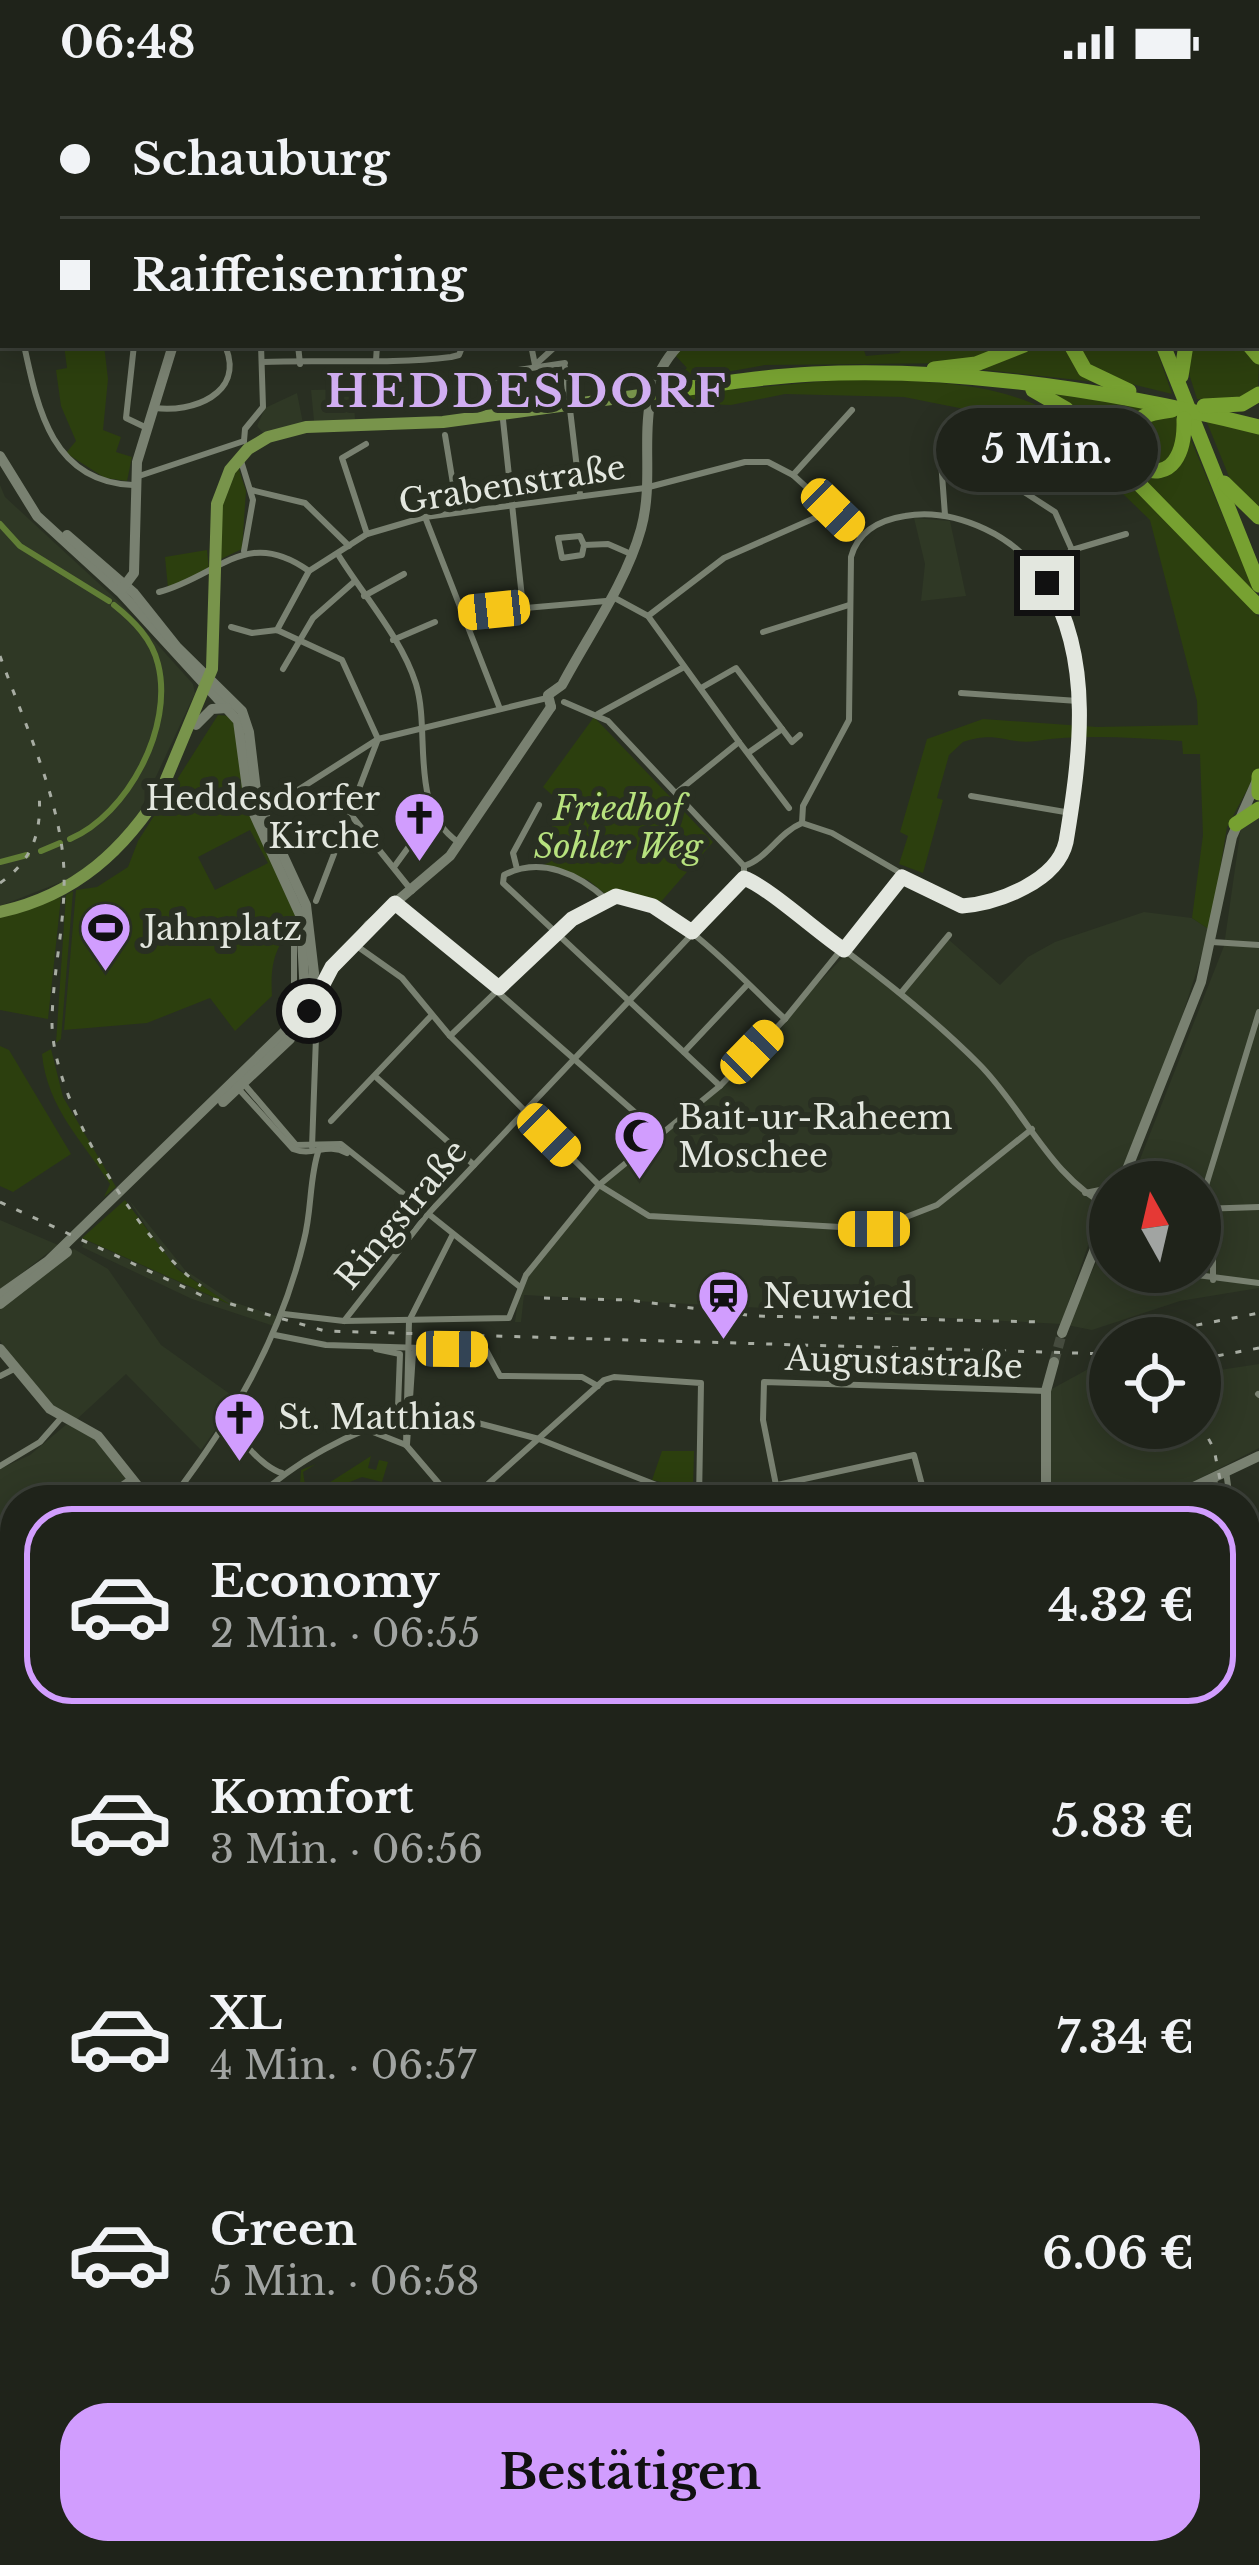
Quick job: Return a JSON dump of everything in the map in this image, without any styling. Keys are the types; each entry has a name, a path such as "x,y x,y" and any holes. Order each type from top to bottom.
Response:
{"highway":[{"path":"655,387 841,370 976,364 1016,348"},
{"path":"1073,348 1085,370 1129,391"},
{"path":"1172,362 1182,406 1259,584"},
{"path":"1172,362 1194,432 1224,483 1259,566"},
{"path":"925,369 1129,391 1204,406 1259,424"},
{"path":"841,370 1013,383 1182,406 1259,424"},
{"path":"1013,383 1066,409 1259,608"},
{"path":"1204,406 1242,404 1259,394"},
{"path":"1182,406 1134,422 1125,439 1128,457 1142,470 1167,469 1194,432"},
{"path":"1224,483 1259,517"},
{"path":"1236,824 1256,802 1259,776"}],"main road":[{"path":"569,404 622,398 655,387"},
{"path":"162,789 209,685 217,637 218,504 243,450 306,427 503,415 655,387"},
{"path":"0,911 52,895 90,873 127,839 162,789 196,725 221,642 216,570"}],"street":[{"path":"25,348 39,409 56,448 92,477 134,481 243,450"},
{"path":"134,348 126,418 147,428"},
{"path":"123,588 134,573 134,481 172,348"},
{"path":"152,408 188,410 214,396 227,376 226,348"},
{"path":"244,551 250,490 243,450 245,429 263,407 261,348"},
{"path":"298,348 300,364"},
{"path":"356,348 357,359"},
{"path":"372,361 376,348"},
{"path":"262,362 459,355 462,348"},
{"path":"532,348 536,366"},
{"path":"536,366 554,348"},
{"path":"309,996 352,943 412,891 458,842 555,699 641,528 644,412 674,348"},
{"path":"655,387 674,348"},
{"path":"523,607 498,373 565,365 580,494"},
{"path":"622,398 644,412"},
{"path":"852,410 793,475 860,536"},
{"path":"445,435 458,509"},
{"path":"366,444 342,458 367,534"},
{"path":"945,515 941,461 953,454 995,472 1055,512 1072,550"},
{"path":"0,456 31,507 123,588 247,722 257,810"},
{"name":"Grabenstraße","path":"309,571 326,566 367,534 458,509 645,488 745,462 768,462 793,475"},
{"path":"250,490 305,503 349,546"},
{"path":"648,616 724,558 833,510"},
{"path":"744,866 756,864 799,824 803,806 848,726 851,557 860,536 893,518 945,515 1004,540 1042,575 1067,625 1078,701 1071,814 1064,852 1054,868 982,904 944,902 813,825 799,824"},
{"path":"425,517 500,709"},
{"path":"1042,575 1072,550 1126,533"},
{"path":"580,536 584,545 582,555 562,558 558,538 580,536"},
{"path":"584,545 608,544 631,554"},
{"path":"159,592 216,570 244,551 279,554 309,571 277,630"},
{"path":"339,556 417,686 428,790 440,820 458,842"},
{"path":"364,596 404,574"},
{"path":"284,669 313,618 355,581"},
{"path":"123,588 229,708 241,730 257,810 305,900 309,996 300,1020 256,1073 239,1084"},
{"path":"466,613 608,598 648,616 789,808"},
{"path":"763,632 849,605"},
{"path":"393,640 435,622"},
{"path":"231,627 252,633 277,630 343,660 378,740 316,901"},
{"path":"184,655 203,654 217,637"},
{"path":"598,714 685,667"},
{"path":"701,688 727,668 736,668 791,742 800,735"},
{"path":"962,693 1078,701"},
{"path":"257,810 378,740 555,699 598,714 744,866 744,878 756,880 790,914 901,993 982,1067 1089,1195"},
{"path":"196,725 212,709 229,708"},
{"path":"748,753 782,729"},
{"path":"676,794 739,742"},
{"path":"971,796 1071,814"},
{"path":"517,868 513,853 539,805"},
{"path":"351,815 412,891"},
{"path":"394,867 421,830 440,820"},
{"path":"1130,1161 1212,942 1236,824"},
{"path":"756,864 756,880"},
{"path":"608,900 586,882 550,868 517,868 502,878 720,1086"},
{"path":"284,1314 344,1321 509,1318 520,1287 599,1185 720,1086 785,1019 902,877"},
{"name":"Ringstraße","path":"344,1321 474,1165 744,878"},
{"path":"450,1036 557,934 608,900 629,896 692,932 785,1019"},
{"path":"395,903 499,988 662,1136"},
{"path":"901,993 949,935"},
{"path":"183,1485 224,1431 275,1335 305,1236 316,1037 300,1020 294,938 307,937"},
{"path":"1212,942 1259,946"},
{"path":"352,943 402,977 431,1016 599,1185 649,1216 874,1229 938,1205 1031,1130"},
{"path":"310,977 332,967"},
{"path":"684,1052 747,985"},
{"path":"1214,1161 1259,1012"},
{"path":"332,1121 431,1016"},
{"path":"0,1302 52,1267 88,1225 239,1084 300,1020"},
{"path":"256,1073 261,1104"},
{"path":"376,1078 474,1165"},
{"path":"239,1084 292,1142 312,1153"},
{"path":"239,1084 293,1149 312,1153 334,1141 520,1287"},
{"path":"1085,1193 1089,1192"},
{"path":"1221,1209 1259,1207"},
{"path":"406,1444 409,1321 452,1236"},
{"path":"1062,1333 1089,1263"},
{"path":"1221,1281 1259,1283"},
{"path":"275,1335 353,1346 488,1351 502,1376 582,1378 598,1386"},
{"path":"406,1444 407,1348"},
{"path":"372,1429 398,1407 407,1348"},
{"path":"1,1349 14,1369 62,1417 92,1431 137,1485"},
{"path":"1046,1485 1046,1391 1054,1362"},
{"path":"0,1376 14,1369"},
{"path":"487,1485 605,1379 701,1383 699,1485"},
{"name":"Augustastraße","path":"778,1485 764,1428 762,1384 1046,1391"},
{"path":"408,1405 539,1439 648,1485"},
{"path":"234,1411 232,1423 237,1433 272,1470 288,1473"},
{"path":"0,1466 36,1445 62,1417"},
{"path":"270,1485 372,1429 404,1417"},
{"path":"372,1429 406,1444 440,1485"},
{"path":"224,1431 237,1433"},
{"path":"782,1485 914,1455 922,1485"},
{"path":"1197,1485 1259,1456"},
{"path":"270,1485 272,1470"},
{"path":"1218,1485 1220,1474"},
{"path":"1220,1474 1224,1485"},
{"path":"122,1485 132,1478"}],"shaded area":[{"path":"353,389 355,419 314,421 311,390"},
{"path":"297,393 303,423 264,434 257,426 265,408"},
{"path":"0,485 5,497 121,604 193,684 195,693 139,813 121,837 74,877 0,906"},
{"path":"914,518 950,521 966,596 921,601 925,564"},
{"path":"1259,814 1259,1288 1180,1301 1131,1317 1089,1317 1089,1329 1067,1325 1089,1278 1089,1293 1221,1293 1221,1161 1139,1161 1224,946 1241,827"},
{"path":"1144,912 1192,918 1210,930 1174,1041 1125,1161 1089,1161 1089,1243 1061,1324 524,1295 521,1322 515,1322 520,1287 599,1185 720,1086 847,953 902,995 948,939 1000,985 1028,957 1055,942"},
{"path":"129,1200 185,1270 233,1302 276,1316 274,1326 192,1299 82,1247 85,1240 226,1303 167,1260"},
{"path":"0,1220 58,1245 0,1290"},
{"path":"74,1249 108,1269 161,1345 237,1399 201,1450 126,1374 77,1419 59,1413 8,1356 0,1340 0,1309"},
{"path":"1259,1364 1259,1448 1187,1485 1047,1485 1048,1391 1089,1369 1089,1449 1221,1449 1221,1370"},
{"path":"67,1424 91,1434 133,1485 0,1485 0,1469 30,1455"}],"green space":[{"path":"64,348 104,348 108,379 103,430 121,437 116,452 132,457 127,481 105,478 66,453 76,441 61,406 56,370 67,368"},
{"path":"680,348 863,348 866,356 899,353 903,348 1008,348 962,363 765,365 671,382 663,367 676,378 687,368 674,354"},
{"path":"1022,348 1071,348 1105,383 969,368"},
{"path":"1076,348 1156,348 1172,394 1099,376"},
{"path":"1188,348 1248,348 1259,361 1258,392 1223,403 1197,399 1186,364"},
{"path":"848,379 971,387 1030,402 1056,416 1081,434 1259,617 1259,768 1227,827 1210,930 1192,918 1203,835 1200,754 1183,754 1182,741 1090,737 1026,742 985,737 963,742 949,755 937,798 943,800 923,873 899,864 908,836 900,832 927,739 983,719 1097,727 1198,725 1197,701 1150,520 1061,434 1039,424 904,397 785,394 731,405 656,402 664,396"},
{"path":"1048,393 1153,409 1122,443 1158,475 1188,433 1259,602"},
{"path":"1178,415 1179,446 1157,469 1132,457 1137,423"},
{"path":"1206,420 1259,433 1259,514 1232,484"},
{"path":"238,467 246,491 242,549 221,559 221,509"},
{"path":"207,550 209,569 168,588 165,557"},
{"path":"218,715 230,716 239,736 247,810 299,920 276,955 272,996 235,1031 210,998 147,1023 64,1030 76,890 97,887 128,867 138,841","holes":["250,830 268,863 215,890 198,857"]},
{"name":"Friedhof Sohler Weg","path":"594,717 713,842 659,904 625,892 608,896 588,880 544,864 558,800 543,787"},
{"path":"73,891 61,1039 56,1043 66,895"},
{"path":"61,897 48,1019 0,1010 0,918"},
{"path":"0,1046 9,1050 71,1154 13,1192 0,1186"},
{"path":"51,1049 63,1097 116,1187 104,1197 110,1184 51,1091 42,1054"},
{"path":"125,1200 177,1269 231,1305 82,1238"},
{"path":"662,1451 694,1451 693,1485 652,1480"},
{"path":"371,1456 368,1468 376,1470 379,1460 388,1462 382,1482 362,1477 345,1485 326,1485"}],"waterway":[{"path":"0,524 20,546 109,601"},
{"path":"70,839 91,827 128,789 142,766 159,714 161,689 155,655 141,631 114,605"},
{"path":"41,851 60,843"},
{"path":"0,862 27,855"}],"tunnel":[{"path":"1054,1362 1062,1333"}],"railway":[{"path":"0,656 44,775 62,848 64,892 52,1021 66,1089 102,1166 126,1203 176,1265 201,1286"},
{"path":"0,883 20,865 33,844 39,793"},
{"path":"0,1202 203,1296 325,1331 1089,1353"},
{"path":"544,1298 629,1300 754,1316 1041,1322"},
{"path":"1221,1320 1259,1313"},
{"path":"1221,1355 1259,1348"},
{"path":"793,1368 910,1372 981,1364"},
{"path":"1214,1449 1221,1485"}],"place":[{"name":"Heddesdorfer Kirche","path":"419,863"},
{"name":"Jahnplatz","path":"105,974"},
{"name":"Bait-ur-Raheem Moschee","path":"639,1182"},
{"name":"Neuwied","path":"724,1342"},
{"name":"St. Matthias","path":"239,1463"}],"district":[{"name":"HEDDESDORF","path":"527,391"}],"route":[{"path":"309,1011 314,993 332,967 395,903 499,988 572,919 616,896 653,906 692,932 744,878 756,880 790,914 844,950 902,877 944,902 962,906 982,904 1041,877 1061,859 1066,842 1079,715 1067,625 1047,583"}]}
